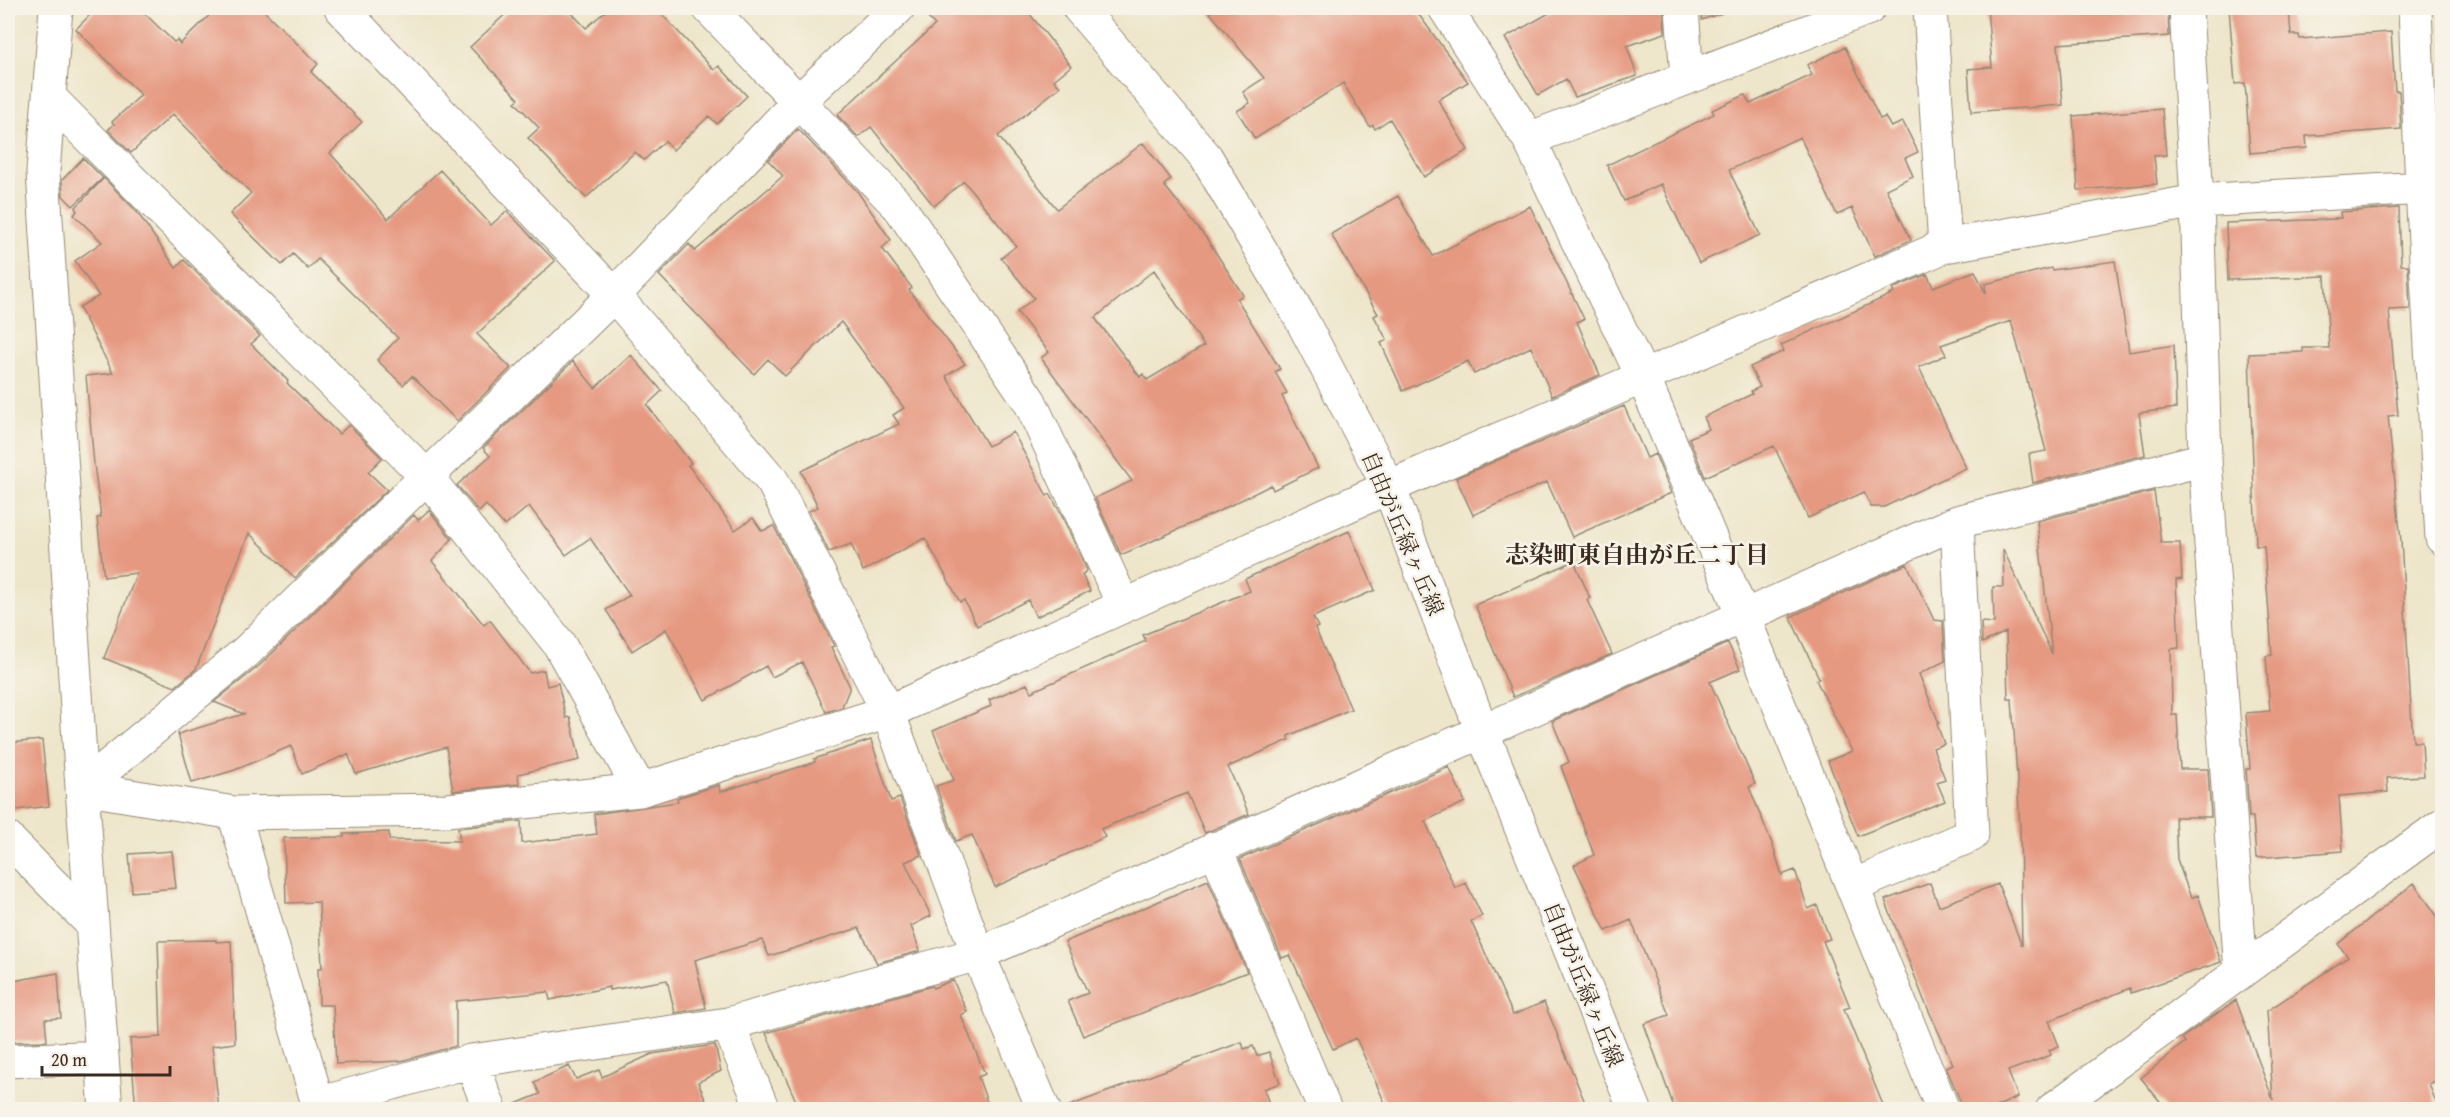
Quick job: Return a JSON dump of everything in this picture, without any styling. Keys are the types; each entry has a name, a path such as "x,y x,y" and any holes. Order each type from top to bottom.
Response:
{"street":[{"path":"56,8 43,172 81,788 106,1110"},
{"path":"341,8 614,295 773,482 888,712 978,954 1044,1110"},
{"path":"709,8 901,209 1030,402 1124,606"},
{"path":"81,788 246,652 614,295 799,101 898,8"},
{"name":"自由が丘緑ヶ丘線","path":"1079,8 1206,157 1299,315 1389,488 1482,731 1635,1110"},
{"path":"1445,8 1529,139 1643,376 1944,1110"},
{"path":"1682,8 1687,78"},
{"path":"1529,139 1869,8"},
{"path":"1929,8 1945,246"},
{"path":"2186,8 2197,201 2205,459 2241,972"},
{"path":"2415,8 2432,188 2442,538"},
{"path":"49,97 427,477 559,644 640,790"},
{"path":"81,788 234,813 447,810 640,790 888,712 1643,376 1945,246 2197,201 2432,188"},
{"path":"234,813 318,1104 471,1061 728,1024 978,954 1957,522 2205,459"},
{"path":"1853,886 1972,835 1957,522"},
{"path":"2052,1110 2442,825"},
{"path":"8,839 92,923"},
{"path":"1215,848 1325,1110"},
{"path":"728,1024 763,1110"},
{"path":"8,1060 102,1057"},
{"path":"471,1061 490,1110"}],"building":[{"path":"97,8 139,8 174,42 177,40 180,44 217,8 261,8 318,64 311,72 362,122 330,153 388,219 440,170 491,225 507,211 555,261 477,334 511,368 457,421 412,376 403,385 377,360 398,338 318,259 308,269 293,254 282,265 230,214 251,193 173,114 131,153 108,130 114,124 112,122 141,95 76,29"},
{"path":"512,8 567,8 586,28 609,8 656,8 714,70 719,66 747,96 717,124 709,116 673,150 665,141 644,160 635,152 586,198 528,138 539,128 515,102 519,99 470,47"},
{"path":"918,8 1025,8 1071,66 1054,80 1060,87 998,136 1057,209 1143,143 1171,179 1164,185 1207,239 1243,295 1237,299 1280,369 1275,372 1287,393 1282,396 1318,468 1273,490 1271,485 1121,555 1095,498 1132,481 1041,358 1049,352 1017,312 1034,298 1001,258 1016,246 964,181 934,206 871,127 858,137 837,115 935,25","holes":["1154,270 1204,346 1147,380 1143,374 1140,377 1095,318"]},
{"path":"1206,8 1414,8 1468,82 1438,100 1468,150 1424,177 1390,119 1375,129 1373,125 1370,127 1343,83 1255,139 1237,111 1250,103 1243,92 1264,78"},
{"path":"1558,8 1664,8 1665,33 1627,46 1637,76 1575,97 1566,79 1538,95 1505,38"},
{"path":"1701,8 1721,8 1722,13 1702,20"},
{"path":"1987,8 2168,8 2169,36 2058,44 2063,105 1971,112 1968,69 1992,67"},
{"path":"2229,8 2289,8 2291,35 2299,35 2300,39 2391,32 2395,91 2399,91 2401,129 2306,136 2307,148 2250,153 2245,83 2235,84"},
{"path":"1845,47 1880,119 1885,117 1891,127 1903,122 1918,152 1905,158 1913,176 1886,189 1911,240 1875,256 1852,208 1837,215 1800,137 1729,170 1760,235 1699,263 1661,184 1624,201 1607,165 1714,114 1712,110 1745,95 1750,104 1812,75 1807,65"},
{"path":"2162,109 2166,155 2154,156 2157,184 2078,190 2073,116"},
{"path":"798,129 857,191 891,240 882,248 912,288 909,290 965,364 946,376 988,446 1013,432 1047,496 1050,494 1061,514 1087,570 1082,575 1090,591 1036,617 1028,600 977,626 964,600 960,602 925,538 863,571 851,544 829,552 809,511 818,507 801,471 899,424 893,415 904,408 841,322 785,376 768,359 754,374 659,275 689,244 695,251 783,176 768,160"},
{"path":"83,158 103,178 73,206 63,196 62,180"},
{"path":"104,178 137,212 176,268 184,260 260,336 251,344 288,381 287,383 339,434 349,425 382,458 368,472 387,490 295,578 249,533 196,669 175,687 104,658 137,573 104,577 97,518 101,517 86,376 113,373 79,307 99,296 75,261 102,242 74,215 77,211 75,208"},
{"path":"1398,196 1433,256 1530,206 1584,319 1577,322 1600,375 1552,396 1531,347 1474,374 1468,361 1403,391 1381,343 1387,340 1374,316 1378,314 1331,234"},
{"path":"2399,208 2401,265 2408,265 2410,309 2389,310 2398,415 2388,416 2401,541 2413,742 2422,742 2424,776 2387,778 2388,792 2339,796 2343,851 2256,858 2253,817 2249,817 2246,769 2250,769 2246,713 2270,711 2266,656 2272,655 2264,546 2256,546 2249,354 2303,352 2303,348 2329,348 2325,276 2228,280 2226,223 2336,219 2341,218 2340,212"},
{"path":"2115,261 2129,352 2174,345 2176,408 2139,413 2145,455 2033,483 2029,454 2046,451 2011,321 1941,345 1946,355 1919,367 1966,468 1884,507 1871,507 1864,492 1808,518 1774,446 1705,477 1689,438 1709,429 1704,417 1752,394 1751,391 1760,387 1750,367 1784,351 1781,345 1894,293 1892,289 1927,274 1933,287 1975,271 1986,294 1985,284 2051,268 2052,270"},
{"path":"631,355 662,391 647,405 691,463 688,465 735,530 753,518 762,531 774,526 834,646 831,647 850,687 842,707 826,712 802,662 772,677 766,666 705,700 666,629 632,651 606,610 630,595 590,538 566,555 529,506 505,526 486,505 479,512 457,485 490,456 483,448 573,361 595,388"},
{"path":"1624,406 1647,458 1655,454 1671,493 1572,537 1547,482 1473,515 1456,478"},
{"path":"2154,491 2161,543 2180,543 2182,579 2176,580 2179,648 2171,649 2172,715 2177,715 2180,769 2208,769 2211,817 2175,817 2177,859 2191,898 2198,895 2221,962 2131,993 2130,988 2049,1021 2059,1046 2049,1050 2051,1055 2008,1071 2018,1097 1989,1110 1964,1110 1946,1067 1953,1064 1924,1000 1885,900 1930,883 1939,906 1998,884 2022,946 2020,826 2012,699 2008,699 2006,632 1982,643 1981,622 1994,623 1993,587 2004,587 2003,549 2052,654 2037,521"},
{"path":"429,510 452,539 432,561 484,625 490,620 530,673 544,670 547,686 558,683 566,718 570,717 580,760 518,774 519,784 453,791 446,747 356,774 348,754 302,774 291,746 235,770 192,783 178,734 244,714 214,702 259,666 414,515 418,520"},
{"path":"1349,531 1375,590 1313,617 1318,627 1315,628 1351,709 1288,736 1289,740 1228,767 1249,814 1205,833 1187,793 1101,829 1105,837 995,887 972,835 956,841 936,786 954,780 933,731 991,706 989,700 1027,684 1031,692 1146,641 1143,635 1250,591 1245,579"},
{"path":"1574,561 1590,598 1587,600 1612,654 1513,697 1475,605"},
{"path":"1907,564 1934,620 1943,621 1945,661 1919,674 1939,723 1937,724 1944,744 1933,748 1945,779 1937,782 1945,801 1858,836 1828,761 1852,751 1816,680 1819,678 1790,617"},
{"path":"1728,643 1740,669 1710,682 1755,784 1749,787 1782,875 1795,870 1808,909 1817,905 1830,939 1823,941 1850,1007 1844,1009 1885,1110 1675,1110 1644,1024 1669,1015 1631,920 1606,931 1574,865 1594,855 1561,766 1569,762 1552,721"},
{"path":"42,740 49,806 8,811 8,743"},
{"path":"871,740 891,801 900,798 921,855 905,862 931,916 911,926 920,951 877,963 859,928 769,956 762,940 695,960 706,1008 675,1013 667,980 609,990 609,987 550,1000 548,992 456,1001 456,1046 401,1061 336,1064 333,1005 319,1005 318,968 322,968 319,902 286,903 284,838 344,837 344,834 389,832 389,840 460,841 458,828 521,821 522,843 597,834 594,814 678,802 677,798 719,785 720,792 815,762 814,759"},
{"path":"1449,767 1465,802 1425,821 1455,888 1466,883 1482,916 1471,921 1513,1015 1544,1002 1588,1110 1388,1110 1356,1038 1333,1049 1290,955 1282,958 1240,859"},
{"path":"172,851 176,888 132,892 129,854"},
{"path":"1208,880 1247,972 1083,1036 1068,1001 1088,993 1065,942"},
{"path":"2414,883 2442,923 2442,1078 2429,1084 2439,1110 2167,1110 2141,1078 2185,1042 2182,1038 2236,1000 2273,1100 2267,1011 2348,957 2338,944"},
{"path":"216,940 216,942 231,941 235,1043 212,1046 219,1110 136,1110 130,1039 161,1037 158,941"},
{"path":"58,973 61,1018 45,1019 47,1041 8,1042 8,982"},
{"path":"953,980 967,1012 961,1015 985,1074 978,1077 990,1110 800,1110 766,1033 932,986 933,988"},
{"path":"1242,1042 1244,1049 1253,1046 1257,1056 1269,1052 1280,1083 1264,1089 1271,1110 1070,1110 1069,1106"},
{"path":"715,1045 721,1071 698,1082 710,1110 508,1110 508,1107 540,1094 534,1082 569,1066 576,1079 599,1070 602,1077 652,1054"}],"district":[{"name":"志染町東自由が丘二丁目","path":"1637,554"}]}
